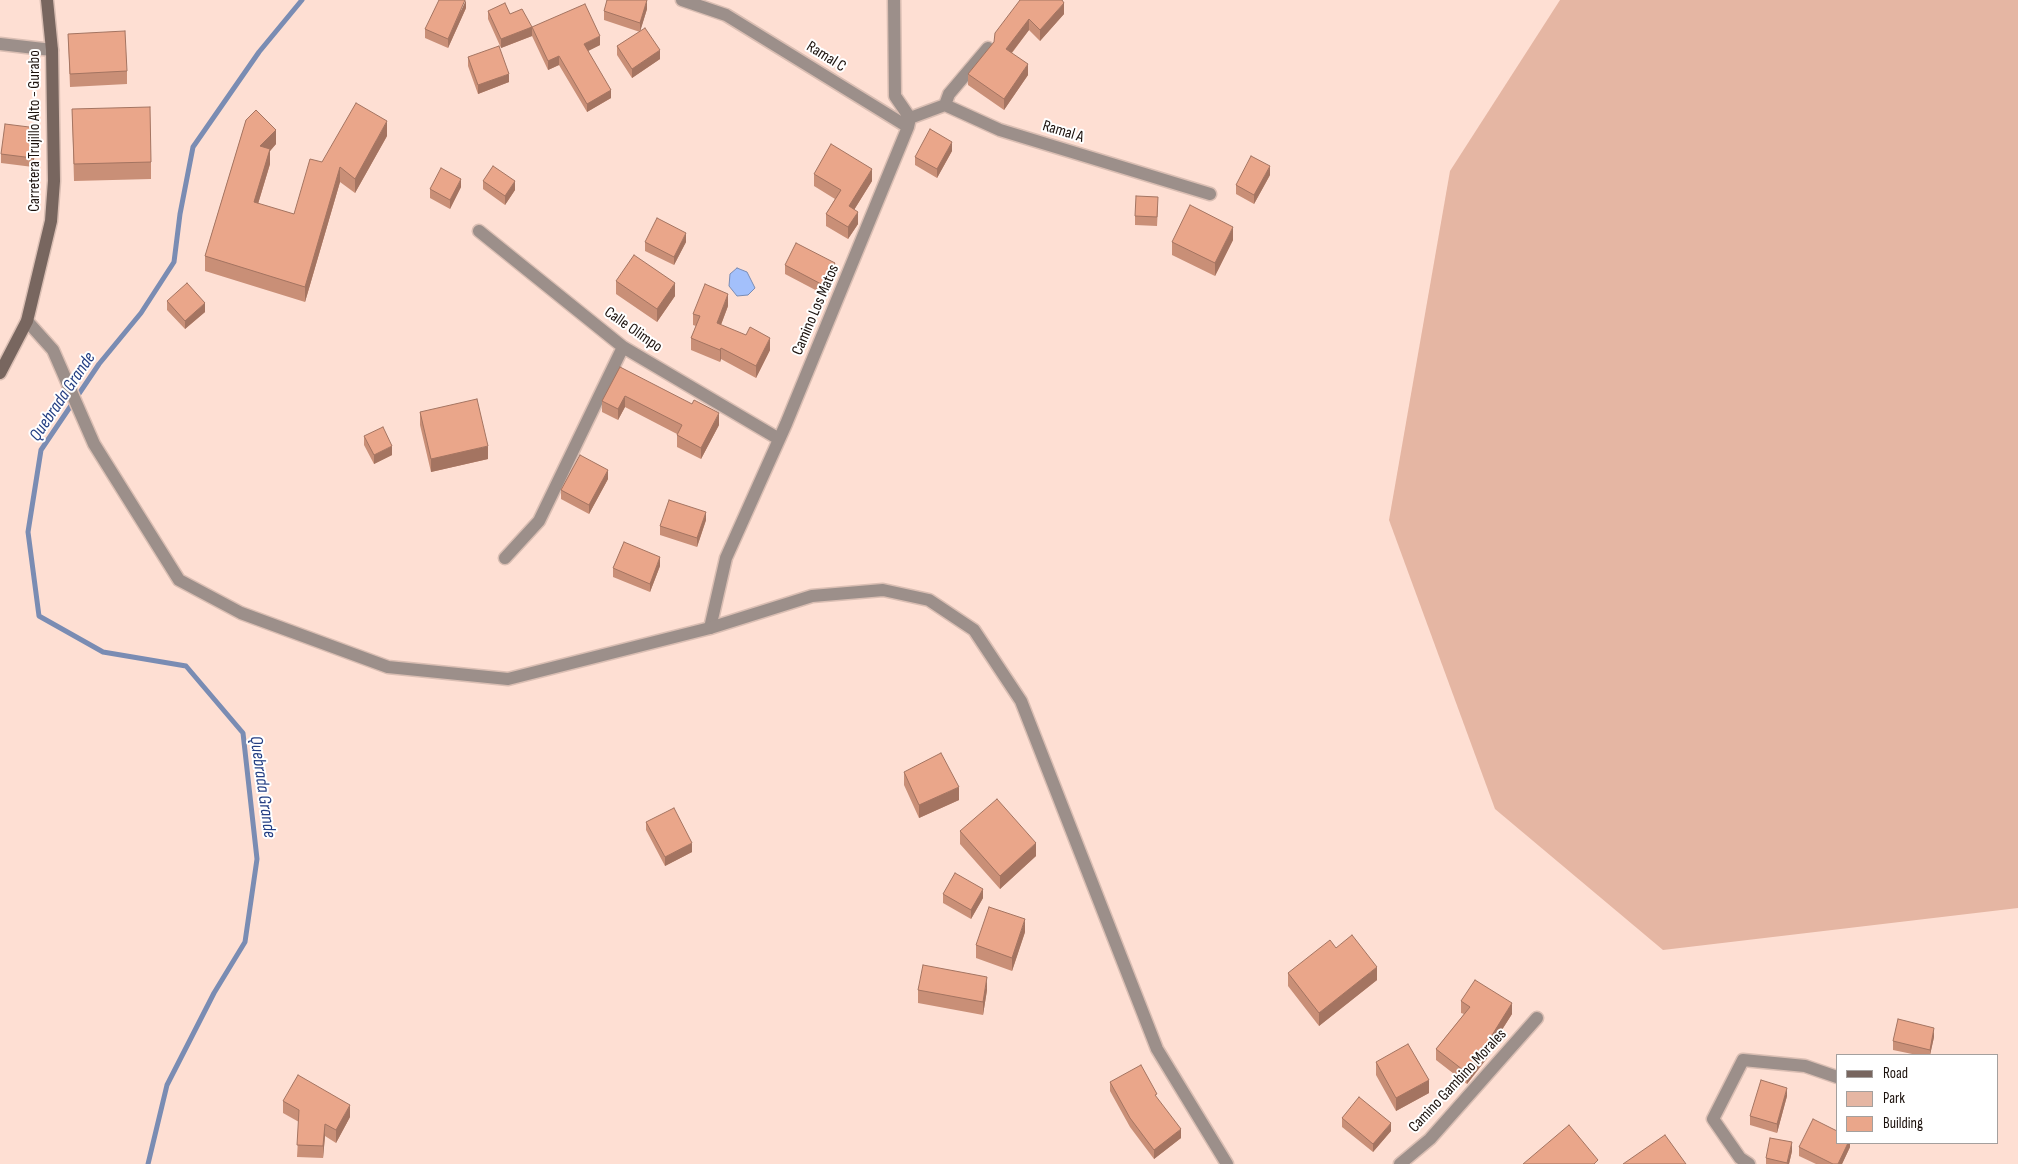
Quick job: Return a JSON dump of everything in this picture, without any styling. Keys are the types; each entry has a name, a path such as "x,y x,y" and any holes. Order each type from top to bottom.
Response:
{"main road":[{"name":"Carretera Trujillo Alto - Gurabo","path":"0,374 27,321 44,255 51,213 54,181 52,50 47,0"}],"street":[{"name":"Ramal C","path":"682,0 726,15 909,123"},
{"path":"894,0 895,96 909,123 945,105 949,94 988,48"},
{"path":"0,44 52,50"},
{"name":"Ramal A","path":"945,105 1000,130 1210,194"},
{"name":"Camino Los Matos","path":"710,628 726,558 779,439 909,123"},
{"name":"Calle Olimpo","path":"480,230 623,347 779,439"},
{"path":"27,321 53,350 94,444 179,580 240,613 388,667 508,679 710,628 812,596 883,590 929,600 974,630 1021,701 1158,1050 1227,1164"},
{"path":"505,558 539,521 623,347"},
{"name":"Camino Gambino Morales","path":"1400,1164 1430,1139 1538,1018"},
{"path":"1749,1164 1740,1158 1713,1119 1743,1060 1805,1066 1836,1077"}],"green space":[{"path":"1560,0 2018,0 2018,908 1663,950 1495,809 1389,520 1450,171"}],"water":[{"path":"737,268 747,272 755,288 748,295 737,296 729,286 730,274"}],"building":[{"path":"439,0 465,0 448,39 425,29"},
{"path":"607,0 647,0 640,23 604,11"},
{"path":"1020,0 1062,0 1064,3 1040,30 1029,19 1006,49 1028,64 1004,99 968,74 994,42 995,33"},
{"path":"505,3 510,14 522,9 532,27 501,39 488,11"},
{"path":"585,4 600,36 584,44 611,90 587,104 559,56 548,61 532,27"},
{"path":"645,28 660,50 632,69 617,46"},
{"path":"125,31 127,71 70,74 68,34"},
{"path":"499,46 509,74 478,85 468,57"},
{"path":"356,103 387,121 355,179 340,167 305,287 205,256 246,120 256,110 276,130 260,146 270,149 254,202 294,214 310,159 322,162"},
{"path":"150,107 151,162 74,164 72,109"},
{"path":"5,124 37,128 33,158 1,154"},
{"path":"930,129 952,142 937,169 915,157"},
{"path":"831,144 872,169 849,206 858,212 848,227 826,214 841,190 814,174"},
{"path":"1251,156 1270,166 1254,195 1236,185"},
{"path":"493,166 515,181 505,196 483,181"},
{"path":"441,168 461,179 450,200 430,189"},
{"path":"1136,196 1158,197 1157,217 1135,216"},
{"path":"1190,205 1233,227 1215,263 1172,242"},
{"path":"657,218 686,233 674,257 645,242"},
{"path":"796,243 835,263 823,285 785,265"},
{"path":"634,255 675,283 657,309 616,281"},
{"path":"187,283 205,303 185,321 167,301"},
{"path":"705,284 728,294 717,323 746,335 750,327 770,338 756,366 721,348 720,350 691,338 700,316 693,314"},
{"path":"620,367 692,404 694,400 719,413 701,448 677,435 682,425 625,396 618,409 602,401"},
{"path":"477,399 488,446 431,459 420,412"},
{"path":"383,427 392,446 374,455 364,436"},
{"path":"580,455 608,470 589,505 561,490"},
{"path":"669,500 706,512 697,538 660,526"},
{"path":"624,542 660,557 650,584 613,568"},
{"path":"941,753 959,787 919,805 904,772"},
{"path":"997,799 1036,843 1000,876 960,831"},
{"path":"674,808 692,843 665,857 646,822"},
{"path":"955,873 983,889 971,910 943,894"},
{"path":"989,907 1025,919 1012,958 976,945"},
{"path":"1352,935 1377,967 1319,1013 1288,973 1330,940 1336,948"},
{"path":"923,965 987,977 983,1002 918,990"},
{"path":"1475,980 1512,1003 1489,1040 1491,1042 1467,1073 1436,1049 1470,1007 1461,1001"},
{"path":"1898,1019 1934,1028 1930,1050 1893,1041"},
{"path":"1408,1044 1429,1080 1396,1098 1376,1062"},
{"path":"1141,1065 1157,1094 1155,1095 1181,1129 1154,1150 1130,1118 1110,1082"},
{"path":"298,1075 350,1105 336,1130 325,1124 323,1146 297,1145 299,1110 283,1101"},
{"path":"1761,1080 1787,1088 1777,1124 1750,1116"},
{"path":"1359,1097 1391,1123 1373,1144 1342,1118"},
{"path":"1813,1119 1836,1130 1836,1144 1848,1144 1838,1164 1833,1164 1799,1147"},
{"path":"1569,1125 1598,1160 1594,1164 1523,1164"},
{"path":"1665,1135 1686,1164 1623,1164"},
{"path":"1770,1138 1792,1142 1787,1163 1766,1158"}],"waterway":[{"name":"Quebrada Grande","path":"148,1164 167,1085 214,993 245,942 257,859 243,733 186,666 103,652 39,616 28,532 41,450 99,364 141,313 174,262 180,214 193,147 259,52 302,0"}]}
